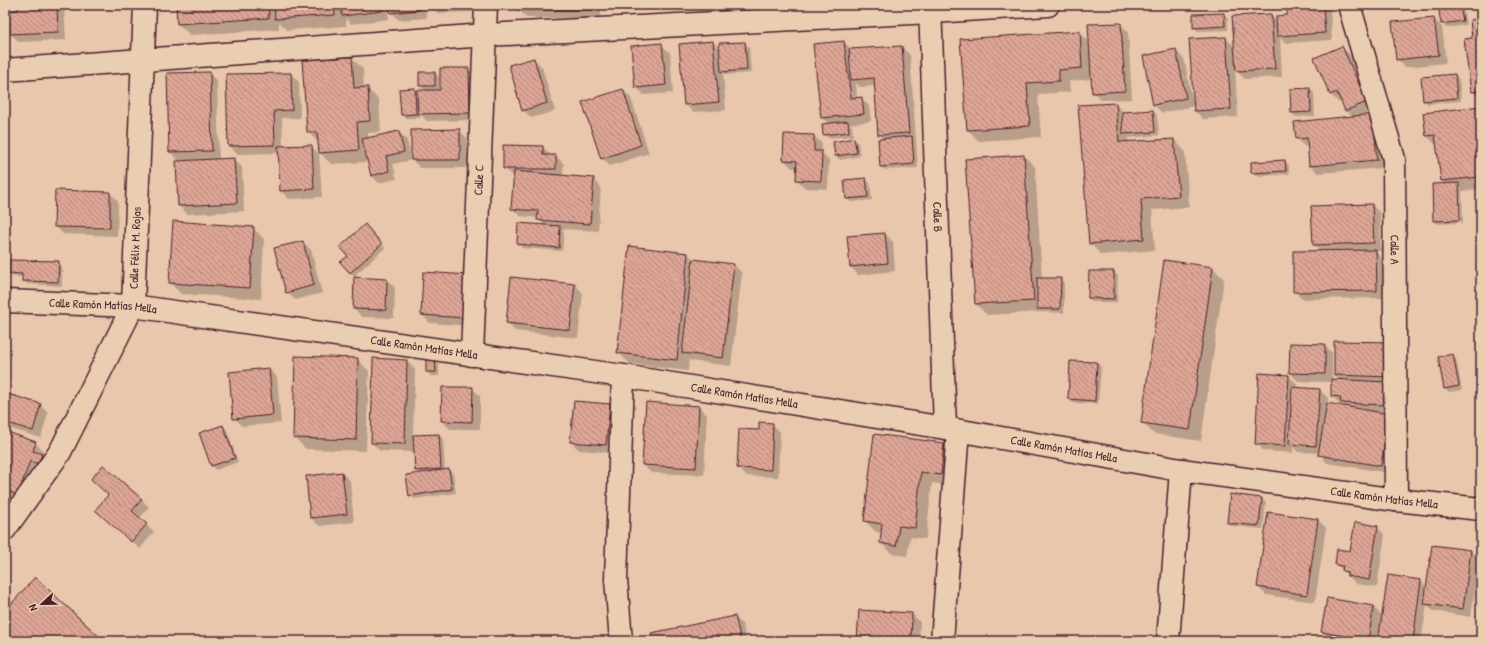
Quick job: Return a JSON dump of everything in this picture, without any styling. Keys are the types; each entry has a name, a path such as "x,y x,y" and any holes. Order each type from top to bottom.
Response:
{"street":[{"name":"Calle Félix M. Rojas","path":"5,529 60,452 133,306 145,5"},
{"name":"Calle C","path":"472,355 486,5"},
{"path":"5,70 486,35 930,9 1048,5"},
{"name":"Calle A","path":"1349,5 1394,159 1396,500"},
{"name":"Calle B","path":"930,9 952,430 942,641"},
{"name":"Calle Ramón Matías Mella","path":"5,301 133,306 622,376 952,430 1181,470 1396,500 1481,509"},
{"path":"621,641 616,579 622,376"},
{"path":"1168,641 1181,470"}],"building":[{"path":"18,5 57,5 58,32 10,34 9,11 18,10"},
{"path":"176,5 268,5 269,18 177,24"},
{"path":"274,5 334,5 335,15 275,19"},
{"path":"341,5 381,5 382,11 342,16"},
{"path":"389,5 419,5 419,10 390,13"},
{"path":"518,5 593,5 593,10 518,10"},
{"path":"1287,5 1323,5 1325,33 1277,36 1276,16 1287,15"},
{"path":"1438,5 1460,5 1463,21 1441,24"},
{"path":"1224,13 1225,26 1193,28 1193,14"},
{"path":"1271,14 1275,69 1236,71 1232,16"},
{"path":"1434,18 1439,55 1396,60 1392,22"},
{"path":"1481,18 1481,91 1471,92 1464,39 1472,38 1470,20"},
{"path":"1121,23 1125,91 1092,93 1088,24"},
{"path":"1080,31 1082,68 1059,70 1059,81 1027,83 1030,126 967,130 960,39"},
{"path":"1226,37 1231,109 1194,111 1189,39"},
{"path":"713,41 719,102 684,105 679,44"},
{"path":"844,41 851,98 862,97 864,114 821,118 813,44"},
{"path":"745,42 747,70 721,72 719,43"},
{"path":"662,43 666,85 635,88 631,46"},
{"path":"902,46 909,133 878,135 874,78 851,80 849,49"},
{"path":"1342,46 1367,102 1345,111 1337,92 1330,95 1314,58"},
{"path":"1176,49 1186,98 1153,105 1143,56"},
{"path":"352,57 354,88 368,87 370,121 357,122 359,150 319,153 317,132 307,132 302,60"},
{"path":"534,58 547,103 522,111 509,65"},
{"path":"440,68 469,68 470,113 418,114 417,90 440,90"},
{"path":"210,72 212,151 169,152 167,73"},
{"path":"419,72 435,72 435,86 419,86"},
{"path":"291,73 292,110 274,111 275,145 228,146 226,74"},
{"path":"1455,74 1457,98 1423,101 1421,77"},
{"path":"415,88 416,114 401,115 399,89"},
{"path":"1310,88 1311,112 1291,113 1290,89"},
{"path":"623,89 641,145 601,159 582,102"},
{"path":"1116,103 1119,142 1174,139 1179,196 1141,199 1144,239 1089,244 1078,105"},
{"path":"1481,106 1481,177 1441,181 1435,135 1426,136 1423,113"},
{"path":"1153,110 1155,132 1123,134 1122,112"},
{"path":"1373,114 1377,160 1309,166 1307,138 1296,139 1294,122"},
{"path":"848,121 849,132 823,135 822,124"},
{"path":"460,129 460,160 411,160 411,130"},
{"path":"399,131 404,152 386,156 389,171 371,176 362,139"},
{"path":"784,134 814,135 814,151 822,151 821,181 796,180 797,161 783,160"},
{"path":"912,136 914,164 880,167 878,139"},
{"path":"854,138 857,153 835,156 833,142"},
{"path":"312,145 314,189 280,191 278,146"},
{"path":"503,145 543,146 543,155 556,155 556,169 503,169"},
{"path":"1024,155 1034,301 975,304 965,159"},
{"path":"234,158 237,203 178,206 176,161"},
{"path":"1285,160 1286,171 1251,173 1251,162"},
{"path":"514,171 594,178 590,224 537,220 538,211 511,209"},
{"path":"866,178 868,197 846,199 844,180"},
{"path":"1459,183 1460,220 1433,221 1432,184"},
{"path":"55,190 110,192 110,228 54,227"},
{"path":"1372,204 1374,243 1313,245 1311,206"},
{"path":"173,221 254,227 250,288 169,283"},
{"path":"518,223 560,226 559,248 517,244"},
{"path":"365,224 382,244 350,273 340,262 348,256 340,247"},
{"path":"885,233 888,263 850,267 847,236"},
{"path":"303,241 314,285 286,293 274,248"},
{"path":"629,246 688,253 677,360 617,353"},
{"path":"1376,250 1377,291 1293,292 1293,251"},
{"path":"693,259 734,264 723,358 682,353"},
{"path":"9,260 59,261 58,282 22,281 22,274 8,273"},
{"path":"1164,260 1213,267 1190,430 1141,423"},
{"path":"1089,271 1114,271 1114,299 1088,298"},
{"path":"423,272 468,275 465,318 421,315"},
{"path":"354,277 387,279 386,310 353,309"},
{"path":"511,277 575,284 570,330 506,323"},
{"path":"1037,278 1061,278 1060,309 1037,309"},
{"path":"1334,341 1392,342 1391,377 1334,375"},
{"path":"1290,343 1325,344 1325,374 1289,373"},
{"path":"1453,354 1459,386 1444,389 1438,357"},
{"path":"295,356 358,358 356,440 293,438"},
{"path":"373,358 407,360 405,444 371,443"},
{"path":"426,360 435,360 436,372 426,372"},
{"path":"1070,361 1097,362 1095,401 1068,399"},
{"path":"269,368 273,415 233,419 229,372"},
{"path":"1259,373 1289,375 1285,446 1255,444"},
{"path":"1331,379 1387,382 1385,405 1341,403 1340,397 1331,396"},
{"path":"442,387 473,387 472,422 441,421"},
{"path":"1292,387 1320,389 1316,446 1289,444"},
{"path":"5,393 41,404 33,431 5,422"},
{"path":"574,401 610,404 606,445 570,442"},
{"path":"646,402 699,406 696,468 642,465"},
{"path":"1327,403 1389,414 1381,466 1318,455"},
{"path":"759,422 773,423 771,470 737,468 739,429 759,430"},
{"path":"223,425 235,458 211,466 199,433"},
{"path":"5,431 36,442 33,451 42,454 38,464 30,461 18,495 5,490"},
{"path":"439,434 441,469 415,471 413,435"},
{"path":"874,434 944,443 941,475 921,472 915,528 899,526 896,546 880,543 882,524 864,521"},
{"path":"103,465 142,499 132,511 147,524 131,542 95,510 108,495 91,479"},
{"path":"449,469 452,489 409,496 406,475"},
{"path":"342,472 347,514 310,518 306,476"},
{"path":"1230,494 1262,498 1259,526 1227,523"},
{"path":"1268,512 1318,519 1307,595 1257,587"},
{"path":"1355,522 1378,526 1369,580 1347,576 1347,572 1342,571 1343,566 1335,565 1337,549 1350,551"},
{"path":"1432,545 1471,550 1463,609 1424,604"},
{"path":"1388,575 1421,580 1413,641 1378,641"},
{"path":"35,577 104,641 5,641 5,611"},
{"path":"1327,598 1374,606 1368,640 1321,632"},
{"path":"859,610 912,613 911,641 857,641"},
{"path":"735,616 741,641 652,641 651,633"}]}
